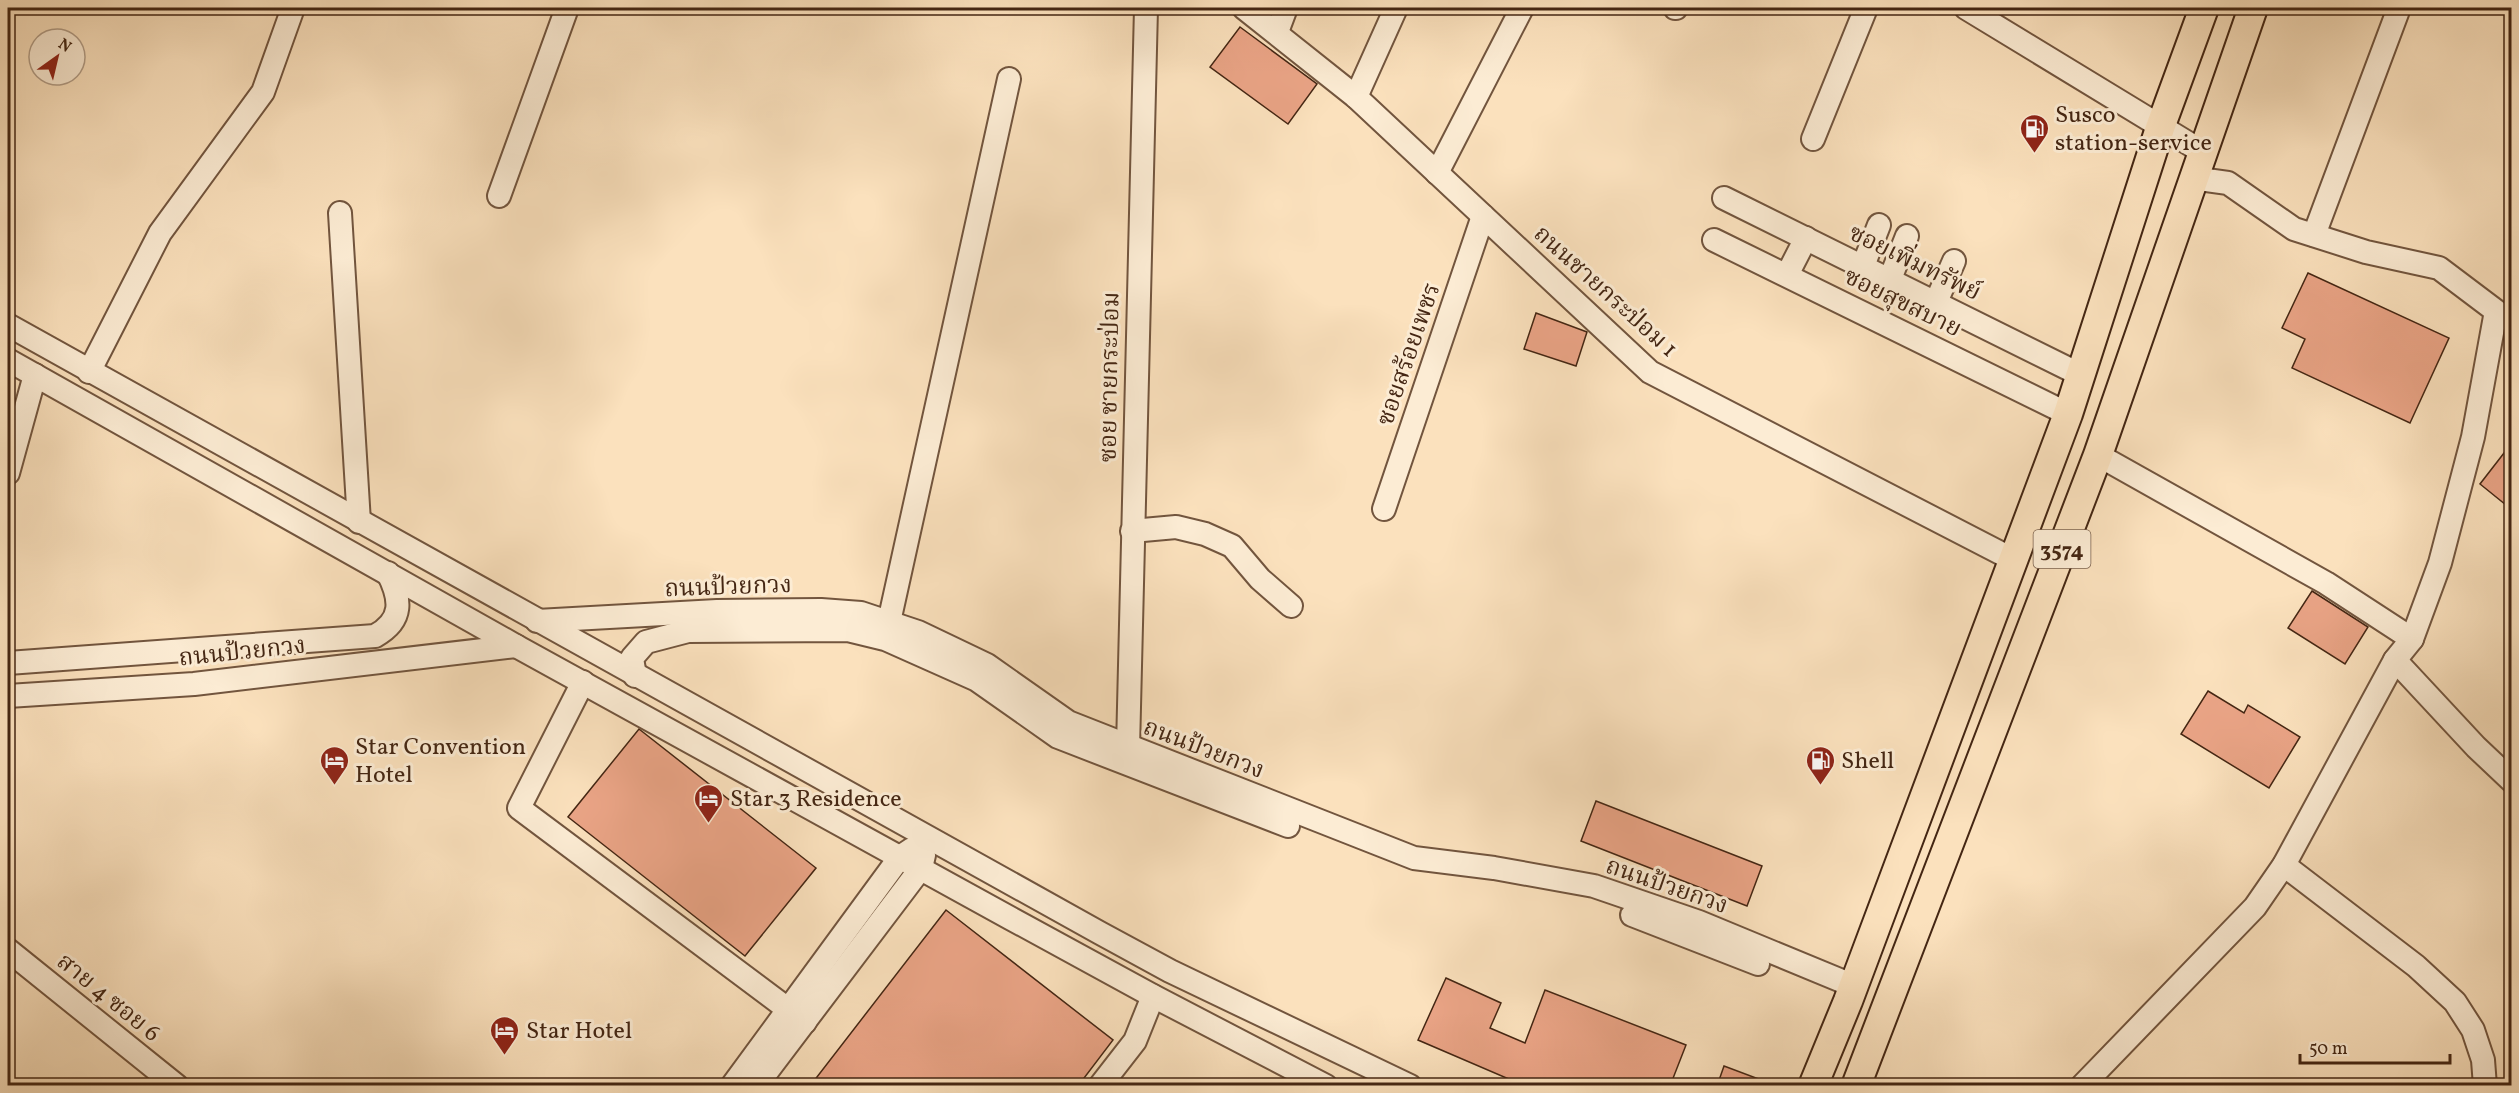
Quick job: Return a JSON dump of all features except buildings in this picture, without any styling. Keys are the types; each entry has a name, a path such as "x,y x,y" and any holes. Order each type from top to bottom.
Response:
{"main road":[{"name":"3574","path":"1813,1086 1851,994 2068,414 2160,128 2204,8"},
{"name":"3574","path":"1856,1086 2098,455 2201,151 2253,8"}],"street":[{"path":"89,372 160,233 263,92 293,8"},
{"path":"499,196 567,8"},
{"name":"ซอย ชายกระป่อม","path":"1128,748 1146,8"},
{"name":"ถนนชายกระป่อม 1","path":"1244,8 1277,32 1356,98 1650,372 2014,560"},
{"path":"1277,32 1286,8"},
{"path":"1356,98 1396,8"},
{"path":"1437,173 1522,8"},
{"path":"1813,139 1866,8"},
{"path":"1966,8 2201,151"},
{"path":"2314,235 2399,8"},
{"path":"888,622 1009,79"},
{"path":"2082,1086 2255,907 2284,865 2395,660 2412,639 2440,563 2504,314 2439,268 2366,252 2294,229 2228,183 2192,178"},
{"name":"ซอยเพิ่มทรัพย์","path":"1724,198 2081,375"},
{"path":"340,213 359,522"},
{"name":"ซอยสร้อยเพชร","path":"1384,509 1483,216"},
{"path":"1863,266 1879,225"},
{"path":"1890,279 1907,236"},
{"path":"1787,275 1806,238"},
{"name":"ซอยสุขสบาย","path":"1714,240 2068,414"},
{"path":"1936,302 1954,261"},
{"path":"8,325 635,676 1170,970 1410,1086"},
{"path":"8,360 516,646 1153,996 1326,1086"},
{"path":"8,473 11,437 35,375"},
{"path":"2098,455 2326,583 2412,639"},
{"path":"1132,531 1176,527 1205,534 1232,546 1260,579 1290,606"},
{"name":"ถนนป้วยกวง","path":"8,663 375,636 391,625 398,606 399,597 388,573"},
{"name":"ถนนป้วยกวง","path":"537,621 682,613 821,610 861,613 918,632 987,665 1068,722 1128,748 1414,858 1494,868 1594,886 1699,922 1851,994"},
{"path":"664,637 665,628 682,613"},
{"name":"ถนนป้วยกวง","path":"635,676 632,658 646,642 688,631 711,629 848,630 885,639 977,680 1058,737 1413,873 1522,885 1603,904 1734,954 1851,994"},
{"name":"ถนนป้วยกวง","path":"8,696 194,684 516,646"},
{"path":"2395,660 2511,781"},
{"path":"583,682 519,808 797,1016"},
{"path":"756,1086 797,1016 900,857 928,838"},
{"path":"732,1086 797,1016 921,868 928,838"},
{"path":"2284,865 2416,966 2455,1002 2473,1029 2483,1060 2485,1086"},
{"name":"สาย 4 ซอย 6","path":"8,950 177,1086"},
{"path":"1100,1086 1135,1041 1153,996"}],"place":[{"name":"Susco station-service","path":"2034,154"},
{"name":"Star Convention Hotel","path":"334,786"},
{"name":"Shell","path":"1820,786"},
{"name":"Star 3 Residence","path":"709,824"},
{"name":"Star Hotel","path":"505,1056"}]}
